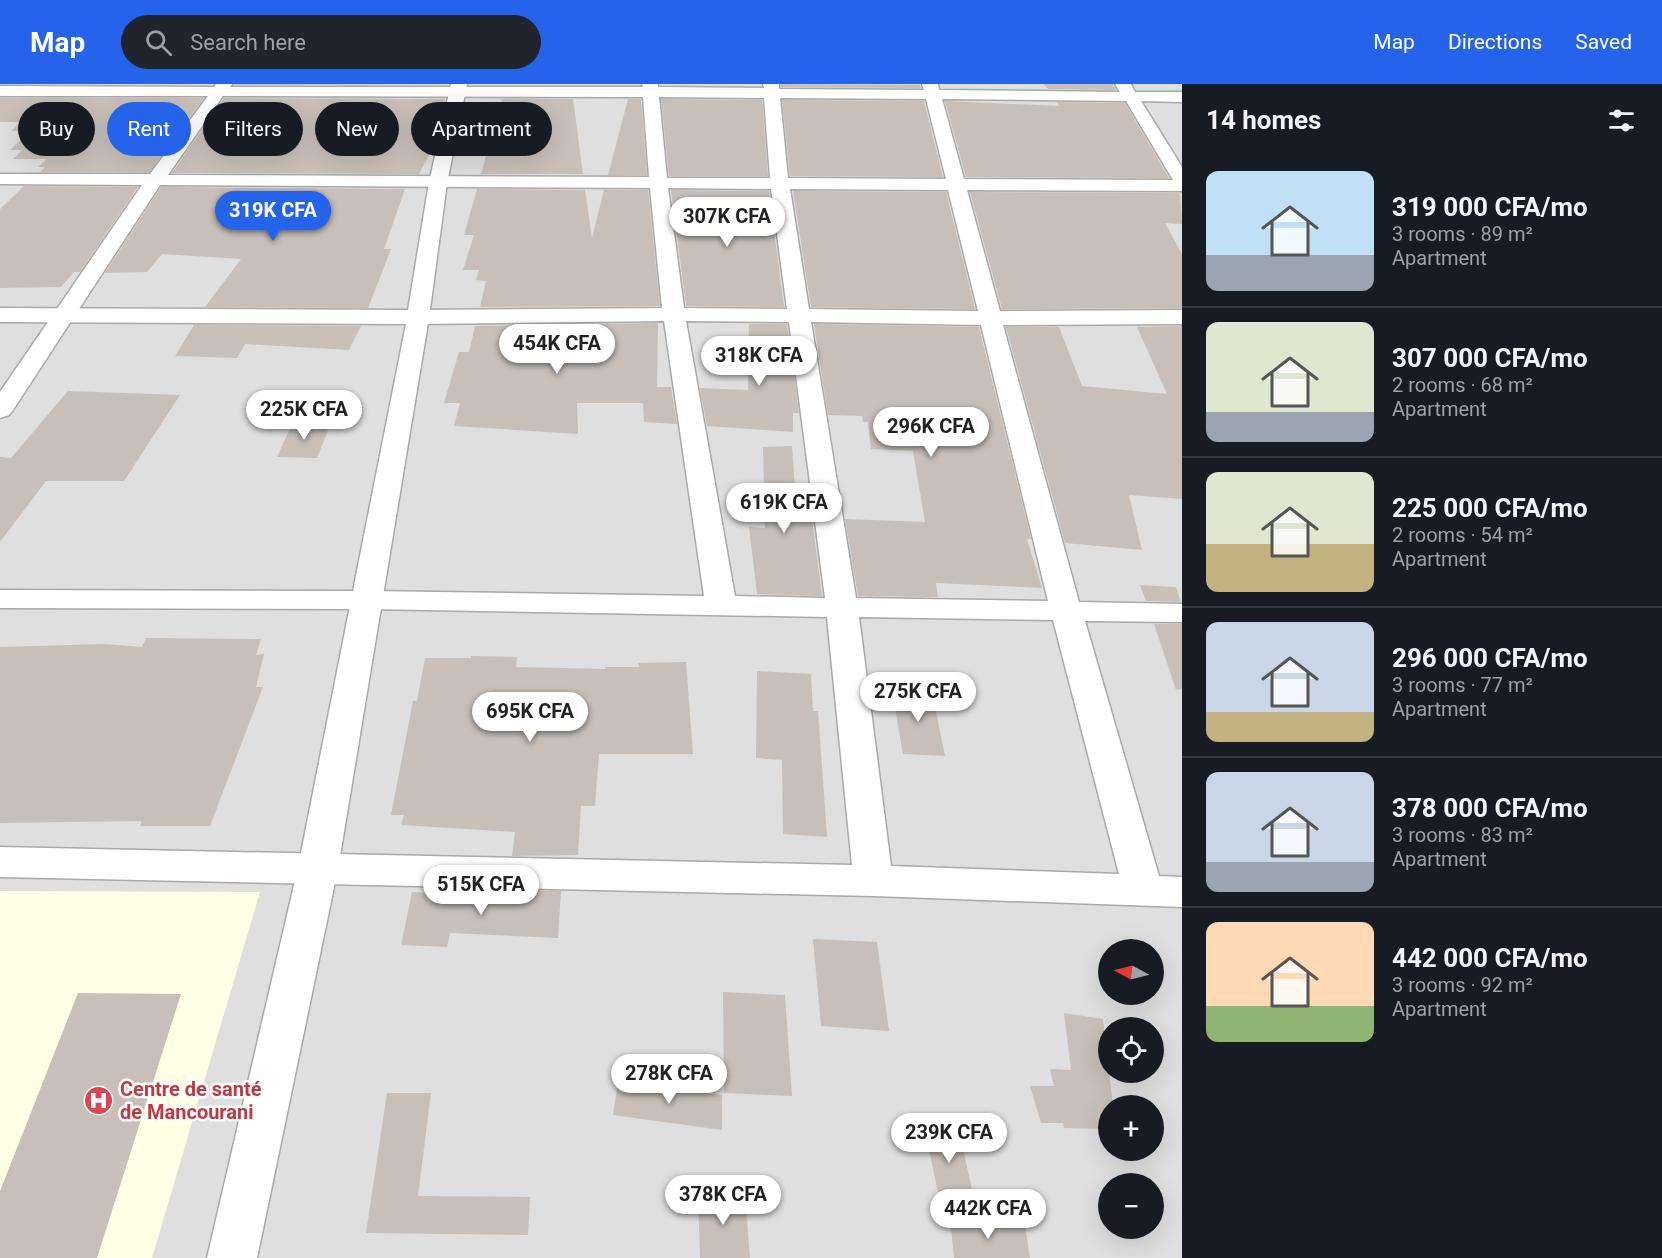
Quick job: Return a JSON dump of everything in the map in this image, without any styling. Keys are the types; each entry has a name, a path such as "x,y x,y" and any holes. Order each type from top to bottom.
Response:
{"street":[{"path":"0,410 154,180 221,88"},
{"path":"0,91 221,88 771,88 1126,90 1182,97"},
{"path":"232,1258 318,868 369,600 418,317 438,183 459,88"},
{"path":"650,88 657,184 674,314 721,607"},
{"path":"771,88 780,184 842,608 873,881"},
{"path":"930,89 957,185 1066,610 1143,890"},
{"path":"1126,90 1182,181"},
{"path":"0,179 1182,186"},
{"path":"0,315 418,317 674,314 991,318 1182,317"},
{"path":"0,598 369,600 1182,613"},
{"path":"0,862 873,881 1182,891"}],"shaded area":[{"path":"0,84 1182,84 1182,1258 0,1258"},
{"name":"Centre de santé de Mancourani","path":"0,891 260,892 152,1258 0,1258"}],"building":[{"path":"234,84 449,84 234,85"},
{"path":"781,84 920,85 921,88 781,87"},
{"path":"1044,84 1112,84 1116,90 1048,89"},
{"path":"0,98 204,98 191,115 191,102 107,102 107,156 161,156 149,172 40,172 45,167 38,167 47,159 13,159 18,154 18,156 95,156 95,102 18,102 18,122 0,122"},
{"path":"224,98 445,99 444,102 411,102 411,156 429,156 419,174 172,173 184,156 191,156 191,146 203,128 203,156 303,156 303,102 221,102"},
{"path":"502,99 573,99 583,174 481,174 486,156 552,156 552,102 501,102"},
{"path":"628,99 641,99 647,175 608,175"},
{"path":"661,99 762,100 768,176 669,176"},
{"path":"782,100 924,101 943,177 790,176"},
{"path":"945,101 1059,106 1057,102 1125,103 1169,178 966,177"},
{"path":"18,142 18,150 10,150"},
{"path":"24,186 138,187 80,272 74,272 61,287 0,288 0,209"},
{"path":"161,187 405,189 384,249 391,249 368,308 205,307 241,259 162,254 147,272 105,273"},
{"path":"477,189 585,190 592,238 604,190 648,190 660,306 480,307 486,281 476,280 479,270 463,270 474,235 464,235"},
{"path":"671,190 769,191 784,307 686,306"},
{"path":"793,191 946,192 975,309 811,307"},
{"path":"970,192 1180,193 1182,224 1165,223 1182,254 1182,308 1002,309"},
{"path":"658,323 657,387 671,387 677,424 644,422 643,403 577,403 578,434 454,426 460,403 444,403 459,352 469,352 475,326"},
{"path":"749,324 787,324 799,413 793,413 793,432 707,426 700,388 748,390"},
{"path":"814,324 979,327 1031,539 1027,539 1042,588 936,583 938,597 858,596 845,519 925,522 913,451 871,449 868,422 863,422 862,416 828,415"},
{"path":"194,325 361,326 349,350 245,344 237,358 175,356"},
{"path":"1182,326 1182,499 1129,495 1142,550 1065,543 1006,327 1059,327 1082,386 1167,394 1137,327"},
{"path":"68,391 180,395 124,481 46,481 0,542 0,457 11,458"},
{"path":"292,424 330,425 317,458 277,457"},
{"path":"792,446 797,518 812,518 822,596 757,594 749,527 765,528 763,447"},
{"path":"1140,585 1176,587 1181,602 1146,601"},
{"path":"1154,624 1182,624 1182,689 1176,690"},
{"path":"146,638 261,639 256,655 264,654 256,687 263,687 210,826 140,826 142,821 0,823 0,647 105,644 142,647"},
{"path":"471,656 517,657 516,667 605,669 605,667 639,667 638,663 686,662 693,754 599,754 595,806 581,806 578,855 512,856 515,832 401,825 404,815 391,815 413,701 417,701 425,658 471,658"},
{"path":"757,671 811,674 813,711 818,711 827,837 783,834 782,760 756,758"},
{"path":"892,691 932,692 945,756 903,754"},
{"path":"508,890 561,891 558,938 450,933 447,947 401,945 412,892 508,897"},
{"path":"813,939 877,942 889,1031 821,1026"},
{"path":"723,992 785,995 792,1096 724,1093"},
{"path":"78,993 181,994 97,1258 0,1258 0,1191"},
{"path":"1064,1013 1098,1018 1098,1083 1110,1083 1112,1095 1098,1095 1098,1129 1064,1128 1063,1123 1041,1123 1030,1086 1054,1086 1050,1069 1071,1070"},
{"path":"618,1081 722,1095 722,1130 613,1115"},
{"path":"387,1093 431,1093 418,1196 530,1197 528,1235 366,1233"},
{"path":"925,1131 959,1131 974,1198 939,1197"},
{"path":"698,1193 745,1194 750,1258 700,1258"},
{"path":"950,1217 1025,1226 1030,1258 954,1258"}],"place":[{"name":"Centre de santé de Mancourani","path":"99,1100"}]}
